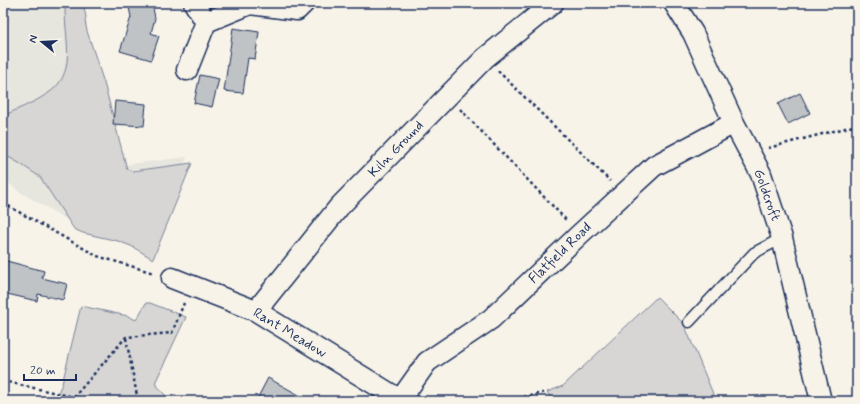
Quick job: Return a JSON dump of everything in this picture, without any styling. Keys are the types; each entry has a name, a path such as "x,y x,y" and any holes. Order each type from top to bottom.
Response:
{"street":[{"path":"194,3 206,22"},
{"path":"187,70 206,22 250,4 298,10 304,3"},
{"name":"Kiln Ground","path":"256,311 339,207 485,58 553,3"},
{"name":"Goldcroft","path":"674,3 693,34 734,123 761,174 782,238 821,401"},
{"name":"Flatfield Road","path":"401,400 427,362 491,319 654,166 734,123"},
{"name":"Rant Meadow","path":"172,278 256,311 401,400"}],"lane":[{"path":"689,322 754,253 782,238"}],"path":[{"path":"485,58 623,194"},
{"path":"448,96 580,234"},
{"path":"750,152 857,125"},
{"path":"3,203 98,256 172,278"},
{"path":"3,381 74,397 126,337 172,333 191,285"},
{"path":"126,337 138,401"},
{"path":"506,401 548,392"}],"shaded area":[{"path":"3,3 75,3 112,171 130,164 187,157 148,253 74,224 20,192 3,179"},
{"path":"65,3 83,3 87,31 104,83 127,169 133,171 192,163 153,259 131,246 118,241 83,233 74,229 40,177 3,154 3,116 47,94 55,88 65,73 67,64 67,47"},
{"path":"657,297 684,324 716,401 553,401 547,392 563,386"},
{"path":"146,303 150,303 186,317 155,383 170,401 54,401 62,384 81,306 128,316 136,320"}],"building":[{"path":"128,3 152,3 155,18 151,33 159,36 151,60 120,51 131,17"},
{"path":"233,28 259,32 255,59 248,58 243,93 224,91"},
{"path":"200,75 219,79 212,107 194,103"},
{"path":"800,93 810,113 788,124 778,104"},
{"path":"115,101 146,104 144,126 113,124"},
{"path":"3,260 44,271 42,278 67,284 63,300 38,294 37,301 3,293"},
{"path":"268,378 310,401 256,401"}]}
